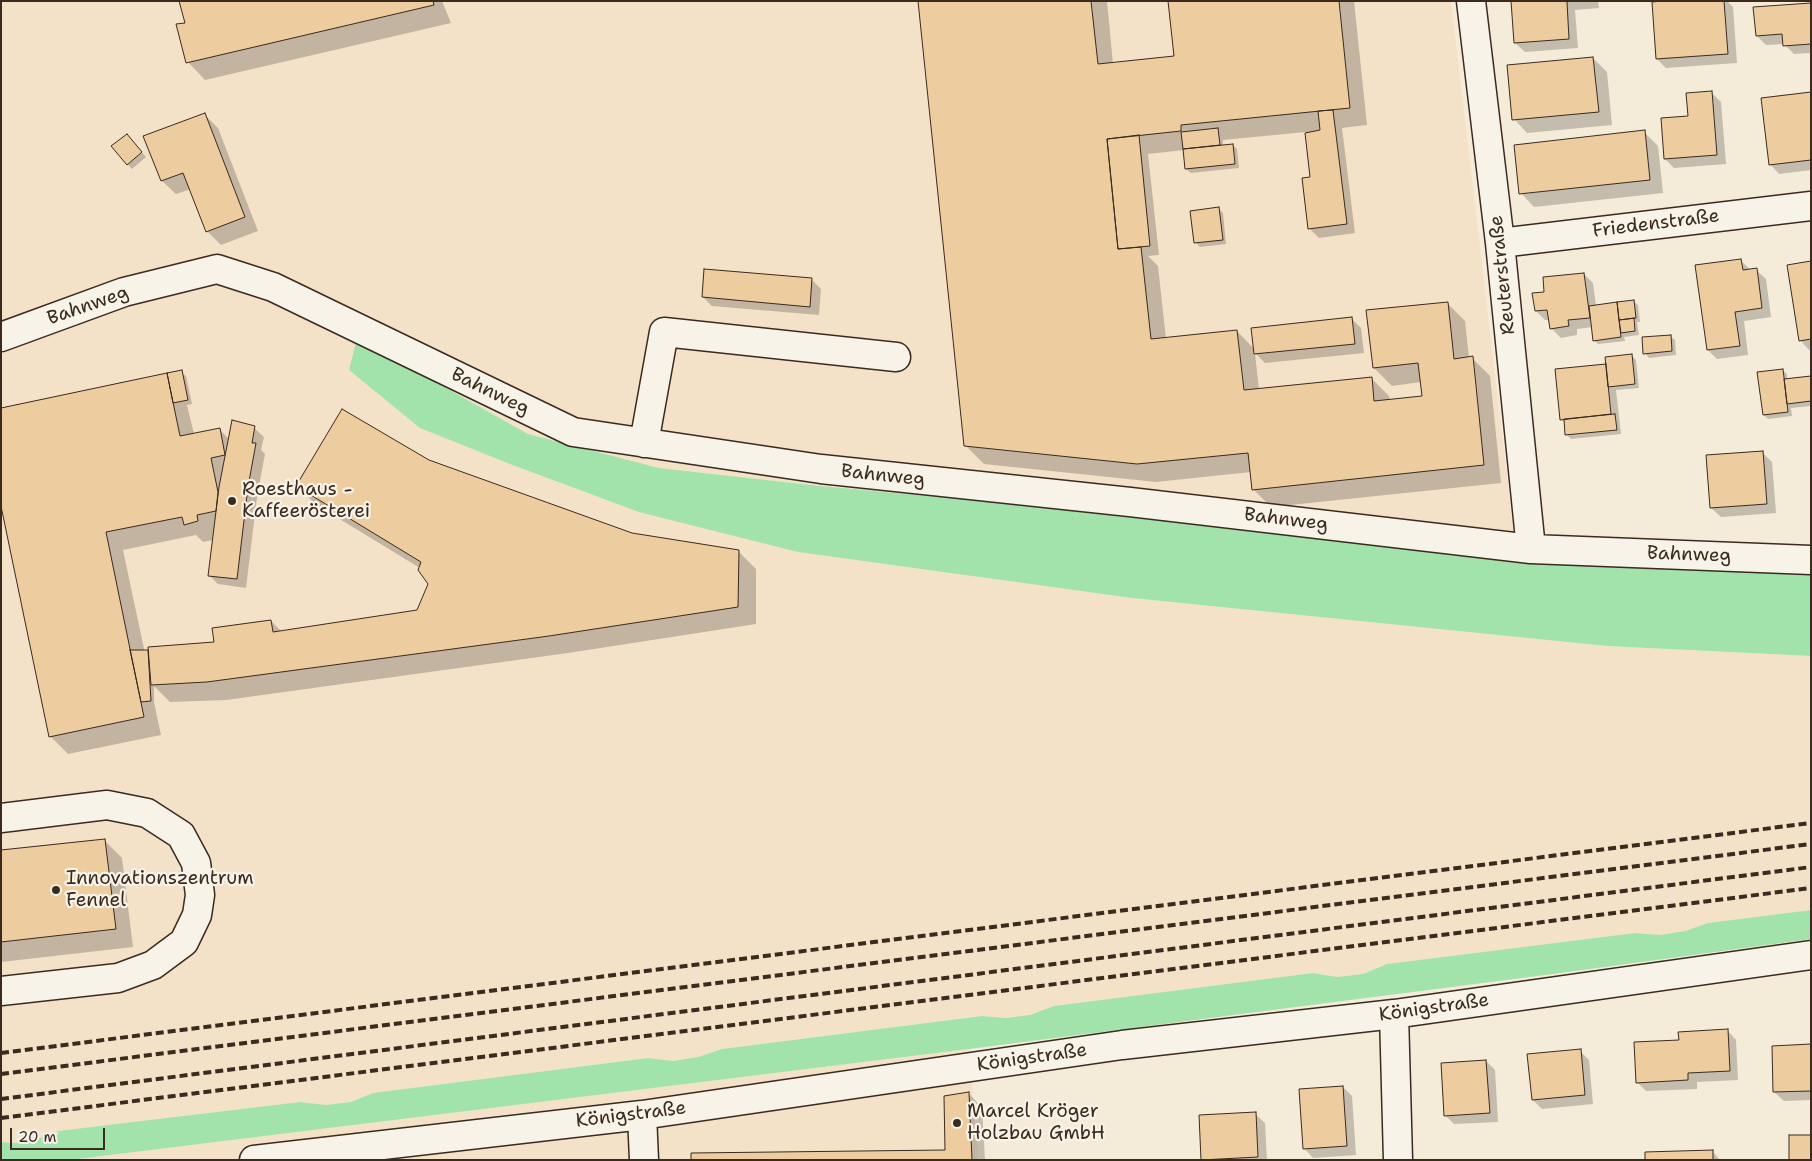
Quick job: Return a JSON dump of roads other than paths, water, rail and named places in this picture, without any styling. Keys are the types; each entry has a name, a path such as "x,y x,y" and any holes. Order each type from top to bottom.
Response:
{"street":[{"name":"Reuterstraße","path":"1471,1 1500,243 1531,549"},
{"name":"Friedenstraße","path":"1500,243 1811,206"},
{"name":"Bahnweg","path":"1,337 124,292 217,270 273,287 573,432 821,469 1130,502 1531,549 1811,560"},
{"path":"644,443 664,332 896,357"},
{"path":"1,818 107,805 147,813 181,835 196,863 200,895 197,914 184,942 154,965 118,978 1,991"},
{"name":"Königstraße","path":"254,1160 460,1148 642,1115 1122,1045 1394,1014 1811,956"},
{"path":"1394,1014 1398,1160"},
{"path":"642,1115 644,1160"}],"railway":[{"path":"1,1053 1811,823"},
{"path":"1,1074 1811,844"},
{"path":"1,1099 1811,867"},
{"path":"1,1118 1811,888"}],"place":[{"name":"Roesthaus - Kaffeerösterei","path":"232,501"},
{"name":"Innovationszentrum Fennel","path":"56,890"},
{"name":"Marcel Kröger Holzbau GmbH","path":"957,1123"}]}
